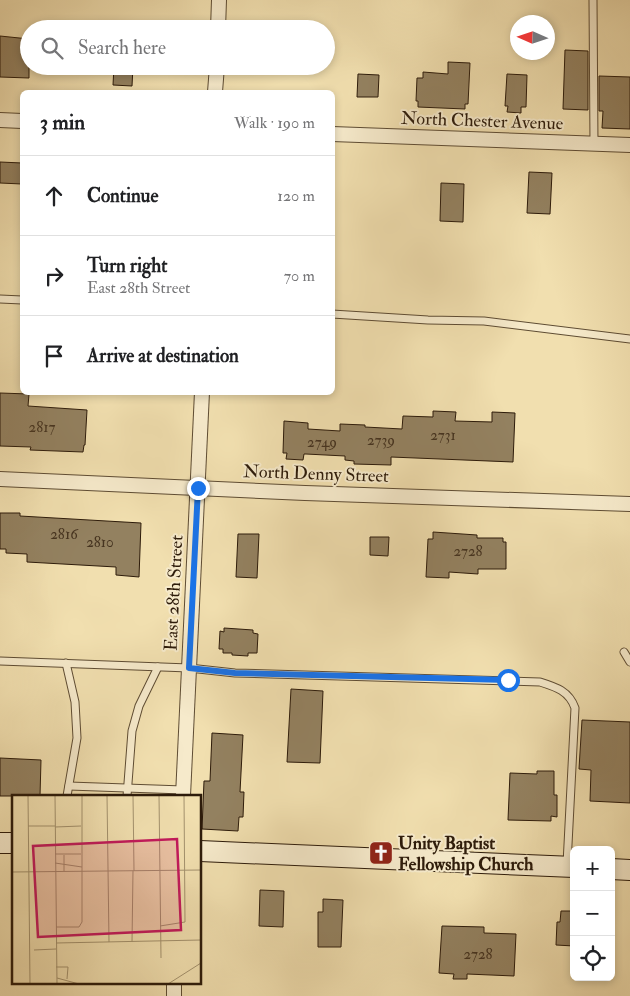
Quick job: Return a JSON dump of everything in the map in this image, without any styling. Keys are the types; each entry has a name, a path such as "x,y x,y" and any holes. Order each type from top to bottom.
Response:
{"main road":[{"path":"201,851 570,867"},
{"path":"615,869 630,870"}],"street":[{"path":"218,20 219,0"},
{"path":"215,90 216,75"},
{"path":"0,120 20,122"},
{"name":"North Chester Avenue","path":"335,134 630,145"},
{"name":"East 28th Street","path":"183,793 202,395"},
{"name":"North Denny Street","path":"0,479 630,504"}],"lane":[{"path":"594,0 594,144"},
{"path":"0,299 20,300"},
{"path":"335,314 484,322 630,339"},
{"path":"624,652 630,662"},
{"path":"0,661 189,668 253,673 540,682 562,689 572,698 575,708 572,846"},
{"path":"66,663 75,702 77,738 67,795"},
{"path":"127,795 132,731 139,706 158,667"},
{"path":"69,786 127,788 183,793"}],"building":[{"path":"0,36 20,38 20,75 29,75 29,78 0,77"},
{"path":"565,50 588,51 588,110 563,109"},
{"path":"448,62 470,63 468,104 465,104 465,109 418,107 418,101 416,101 417,78 423,78 423,72 448,74"},
{"path":"358,74 379,75 378,97 357,97"},
{"path":"507,74 527,75 526,107 521,107 521,113 507,112 508,106 505,106"},
{"path":"114,75 133,75 132,86 113,85"},
{"path":"599,76 630,77 630,129 602,128 603,111 599,111"},
{"path":"0,162 20,163 20,184 0,183"},
{"path":"529,172 552,173 550,214 527,213"},
{"path":"441,183 464,184 463,222 440,221"},
{"path":"0,393 29,395 28,406 87,410 83,452 30,450 31,447 0,446"},
{"path":"433,411 456,412 455,421 492,422 492,412 515,413 513,462 391,457 391,465 354,464 354,461 345,460 345,456 304,454 303,460 286,459 287,453 283,453 284,421 308,423 308,429 340,431 340,424 402,429 403,416 433,417"},
{"path":"0,513 20,513 20,516 141,523 139,577 116,575 116,567 27,562 27,554 6,553 6,549 0,549"},
{"path":"433,532 477,535 477,538 503,538 503,542 506,542 506,569 478,569 478,574 449,572 449,578 426,577 428,539 433,539"},
{"path":"238,534 259,534 257,578 236,577"},
{"path":"370,537 389,537 388,556 370,555"},
{"path":"224,628 253,630 253,633 258,634 257,653 248,653 248,656 223,653 223,649 219,649 220,631 224,632"},
{"path":"291,689 323,691 320,763 287,762"},
{"path":"582,720 630,722 630,803 590,801 591,770 579,769"},
{"path":"212,733 243,735 240,792 244,792 243,817 239,817 238,831 202,829 204,781 210,781"},
{"path":"0,758 41,760 40,795 0,796"},
{"path":"537,771 554,771 554,795 557,795 557,817 551,816 551,821 508,820 510,773 537,774"},
{"path":"260,890 284,891 283,927 259,926"},
{"path":"323,899 343,900 341,947 318,947 318,912 323,912"},
{"path":"561,911 570,911 570,946 556,945 557,922 560,922"},
{"path":"442,926 484,927 484,933 516,934 514,976 467,974 467,979 453,979 454,974 439,973"}],"place":[{"name":"Unity Baptist Fellowship Church","path":"381,853"}],"route":[{"path":"198,488 189,668 235,673 508,680"}]}
